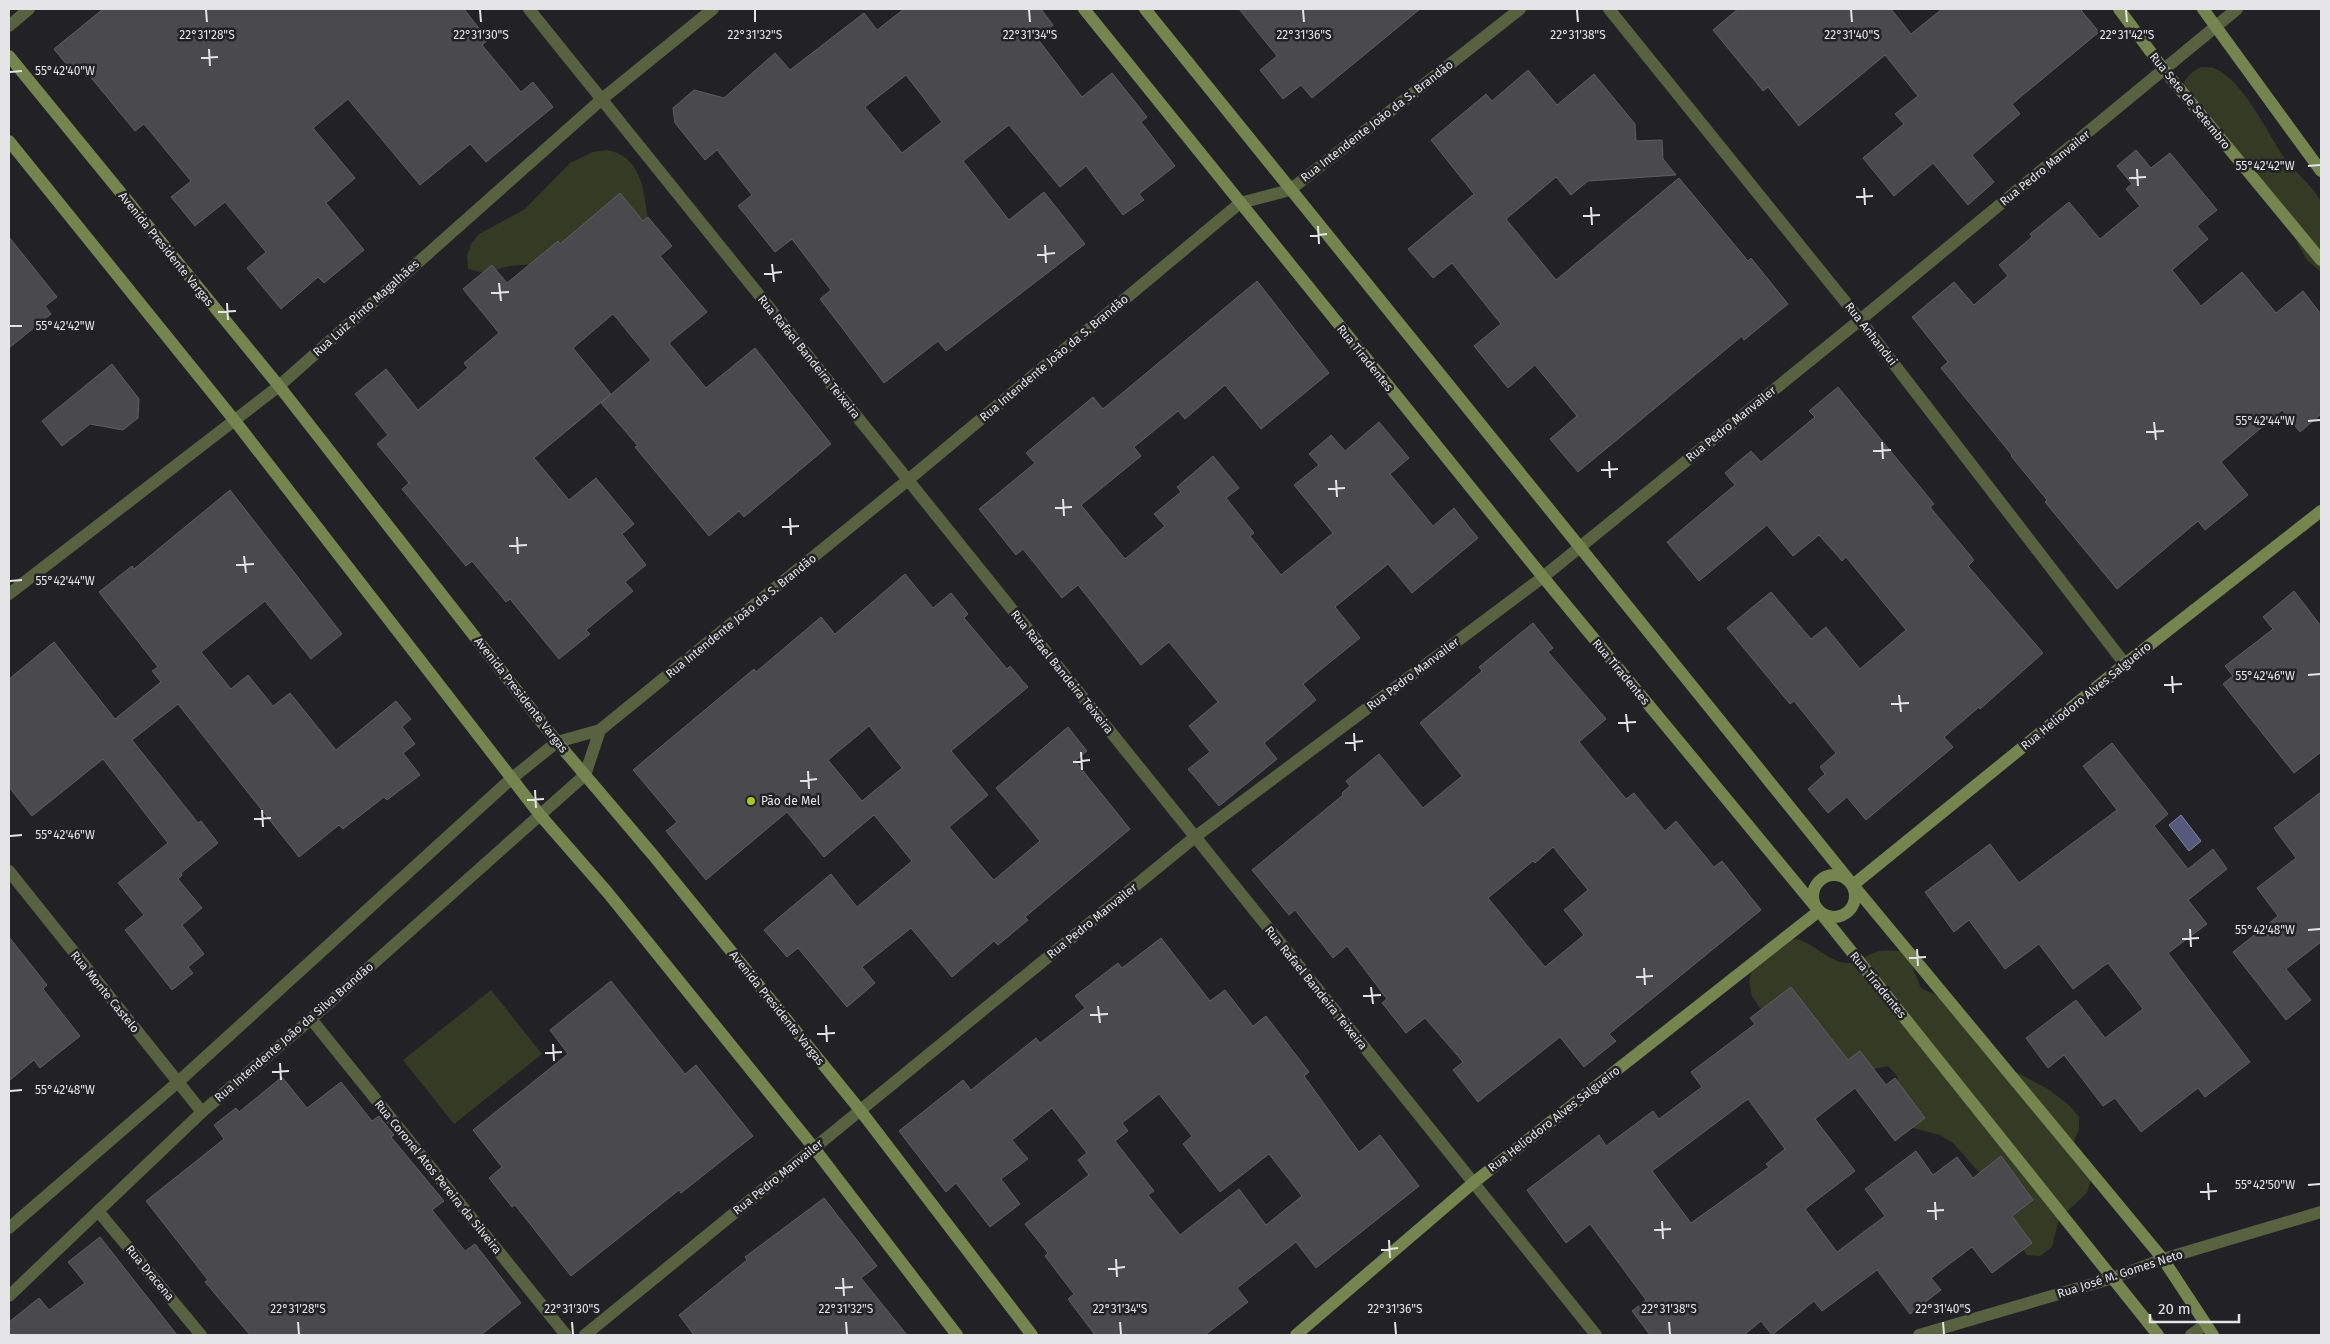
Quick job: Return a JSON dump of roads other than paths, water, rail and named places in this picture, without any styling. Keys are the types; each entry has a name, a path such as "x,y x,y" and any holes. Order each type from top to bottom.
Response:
{"main road":[{"name":"Rua Tiradentes","path":"1084,9 1543,577 1819,911 2158,1335"},
{"path":"1145,9 1853,885 2163,1259 2213,1335"},
{"name":"Rua Sete de Setembro","path":"2119,9 2164,70 2321,260"},
{"path":"2203,9 2321,171"},
{"name":"Avenida Presidente Vargas","path":"9,56 279,386 557,742 653,855 860,1110 1032,1335"},
{"path":"9,141 235,421 511,779 608,893 814,1148 957,1335"},
{"name":"Rua Heliodoro Alves Salgueiro","path":"1853,885 2125,664 2321,511"},
{"path":"1827,875 1842,875 1853,885 1856,896 1852,908 1842,916 1830,917 1819,911 1812,898 1816,884 1827,875"},
{"name":"Rua Heliodoro Alves Salgueiro","path":"1296,1335 1474,1183 1819,911"}],"street":[{"path":"9,26 29,9"},
{"name":"Rua Rafael Bandeira Teixeira","path":"529,9 1596,1335"},
{"name":"Rua Luiz Pinto Magalhães","path":"9,594 279,386 602,99 713,9"},
{"name":"Rua Intendente João da S. Brandão","path":"557,742 600,730 908,480 1240,203 1290,190 1520,9"},
{"name":"Rua Anhandui","path":"1609,9 1860,320 2125,664"},
{"name":"Rua Pedro Manvailer","path":"585,1335 1195,837 1543,577 1860,320 2237,9"},
{"path":"585,775 600,730"},
{"path":"9,1228 178,1082 511,779 557,742"},
{"name":"Rua Intendente João da Silva Brandão","path":"9,1296 202,1112 310,1019 585,775"},
{"name":"Rua Monte Castelo","path":"9,871 202,1112"},
{"name":"Rua Coronel Atos Pereira da Silveira","path":"310,1019 566,1335"},
{"name":"Rua Dracena","path":"98,1211 201,1335"},
{"name":"Rua José M. Gomes Neto","path":"1919,1335 2113,1278 2163,1259 2321,1212"},
{"path":"2192,1335 2204,1324"}],"water":[{"path":"2181,815 2201,841 2189,851 2169,825"}],"place":[{"name":"Pão de Mel","path":"751,801"}]}
